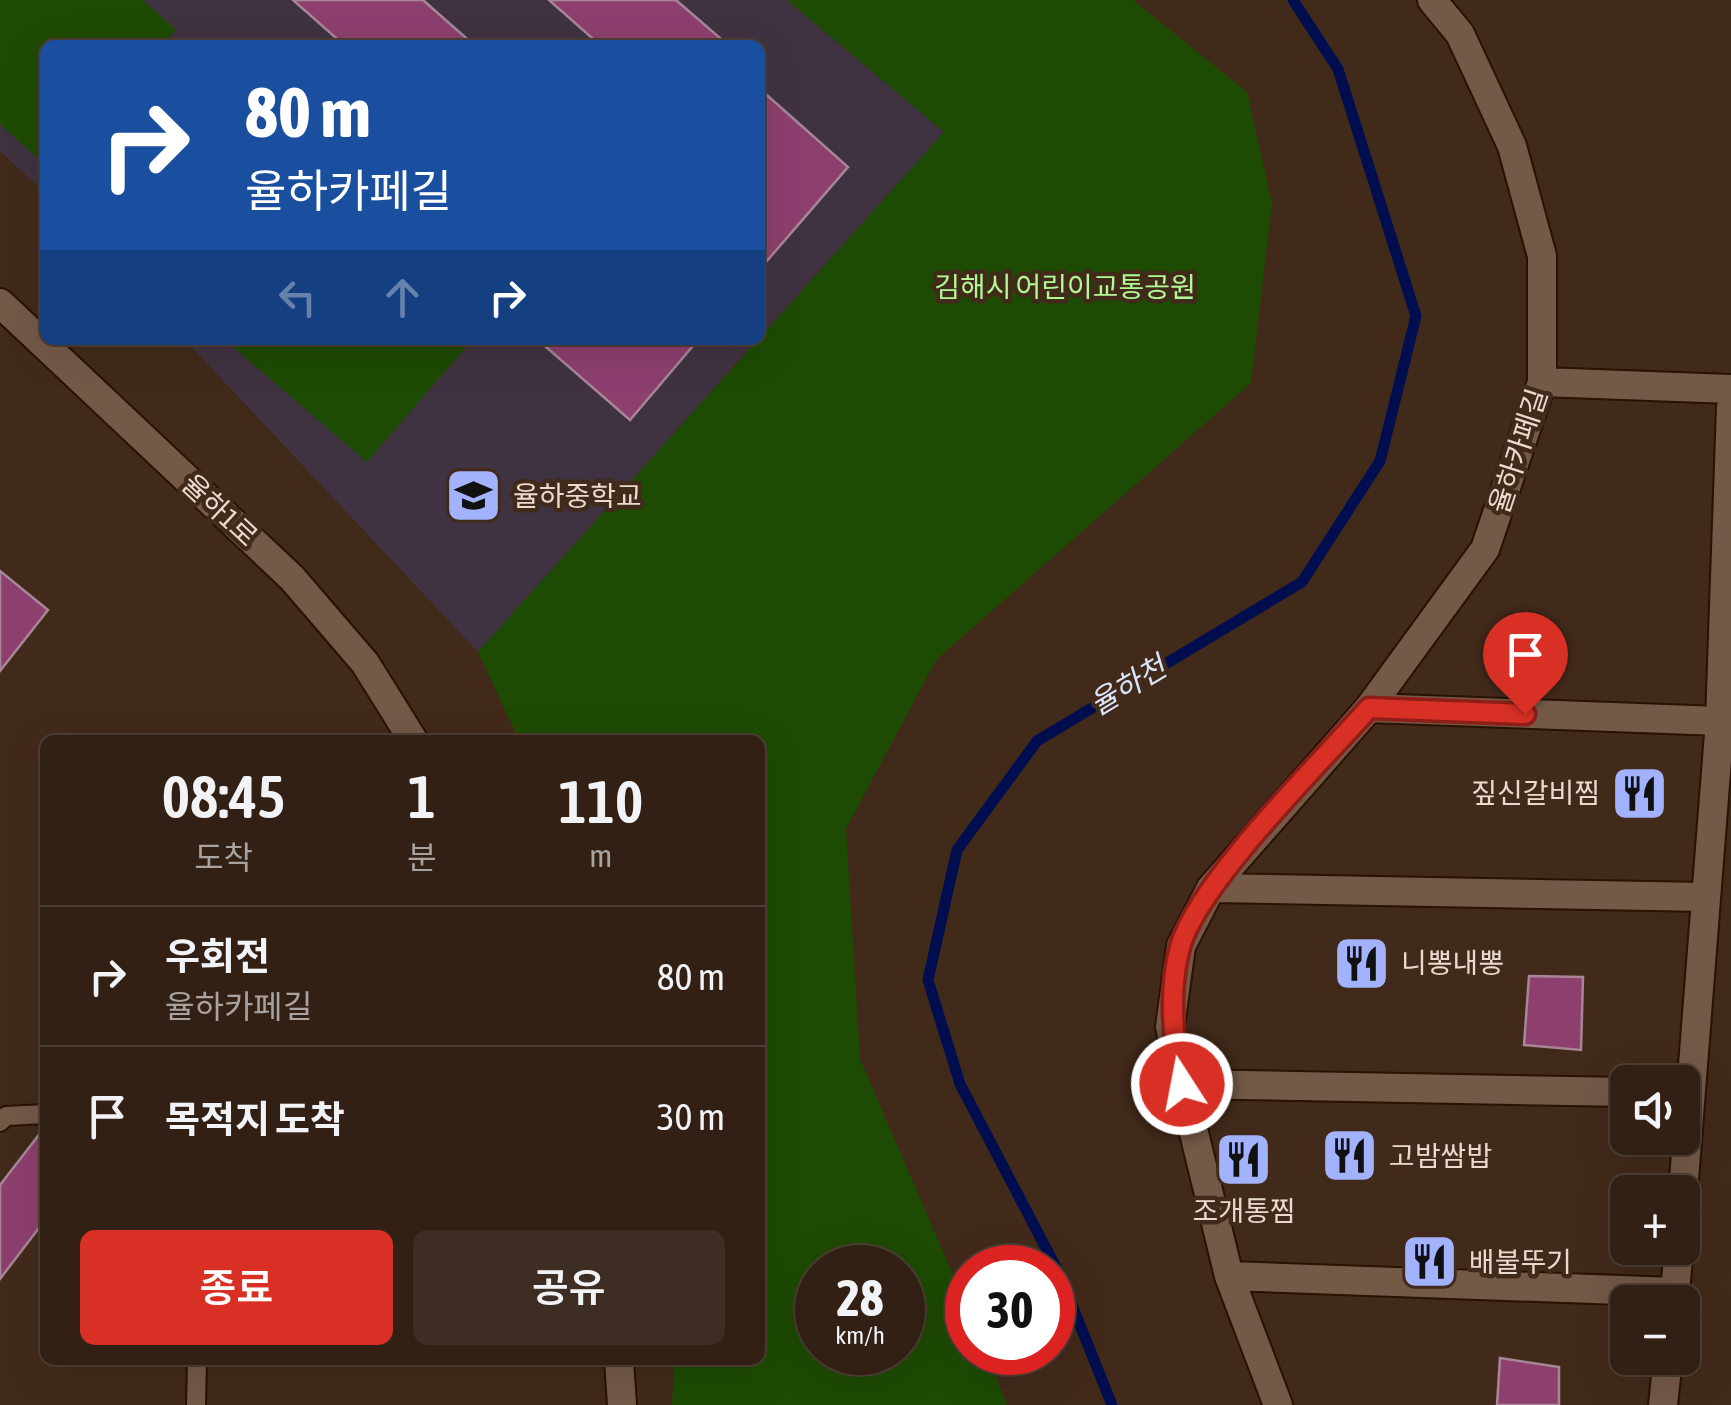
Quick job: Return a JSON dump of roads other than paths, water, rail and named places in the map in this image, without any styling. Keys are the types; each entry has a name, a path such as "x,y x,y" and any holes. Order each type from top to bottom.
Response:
{"street":[{"name":"율하카페길","path":"1278,1405 1229,1276 1182,1084 1170,1026 1180,946 1211,888 1369,708 1485,549 1542,382 1542,256 1512,146 1460,34 1432,0"},
{"name":"율하1로","path":"0,303 40,341"},
{"name":"율하1로","path":"45,345 292,578 364,663 410,735"},
{"path":"1542,382 1731,389"},
{"path":"1690,1065 1720,721 1731,407"},
{"path":"1369,708 1720,721"},
{"path":"1211,888 1706,898"},
{"path":"1182,1084 1610,1092"},
{"path":"1229,1276 1610,1294"},
{"path":"620,1365 622,1405"},
{"path":"1663,1405 1666,1375"}],"lane":[{"path":"0,1122 6,1116 40,1114"},
{"path":"196,1405 197,1365"}],"waterway":[{"name":"율하천","path":"1112,1405 1060,1275 960,1084 928,980 957,850 1037,741 1302,582 1380,461 1416,316 1338,69 1293,0"}],"place":[{"name":"율하중학교","path":"474,496"},
{"name":"짚신갈비찜","path":"1639,793"},
{"name":"니뽕내뽕","path":"1362,963"},
{"name":"고밤쌈밥","path":"1350,1156"},
{"name":"조개통찜","path":"1244,1160"},
{"name":"배불뚜기","path":"1430,1262"}],"park label":[{"name":"김해시 어린이교통공원","path":"1065,287"}]}
